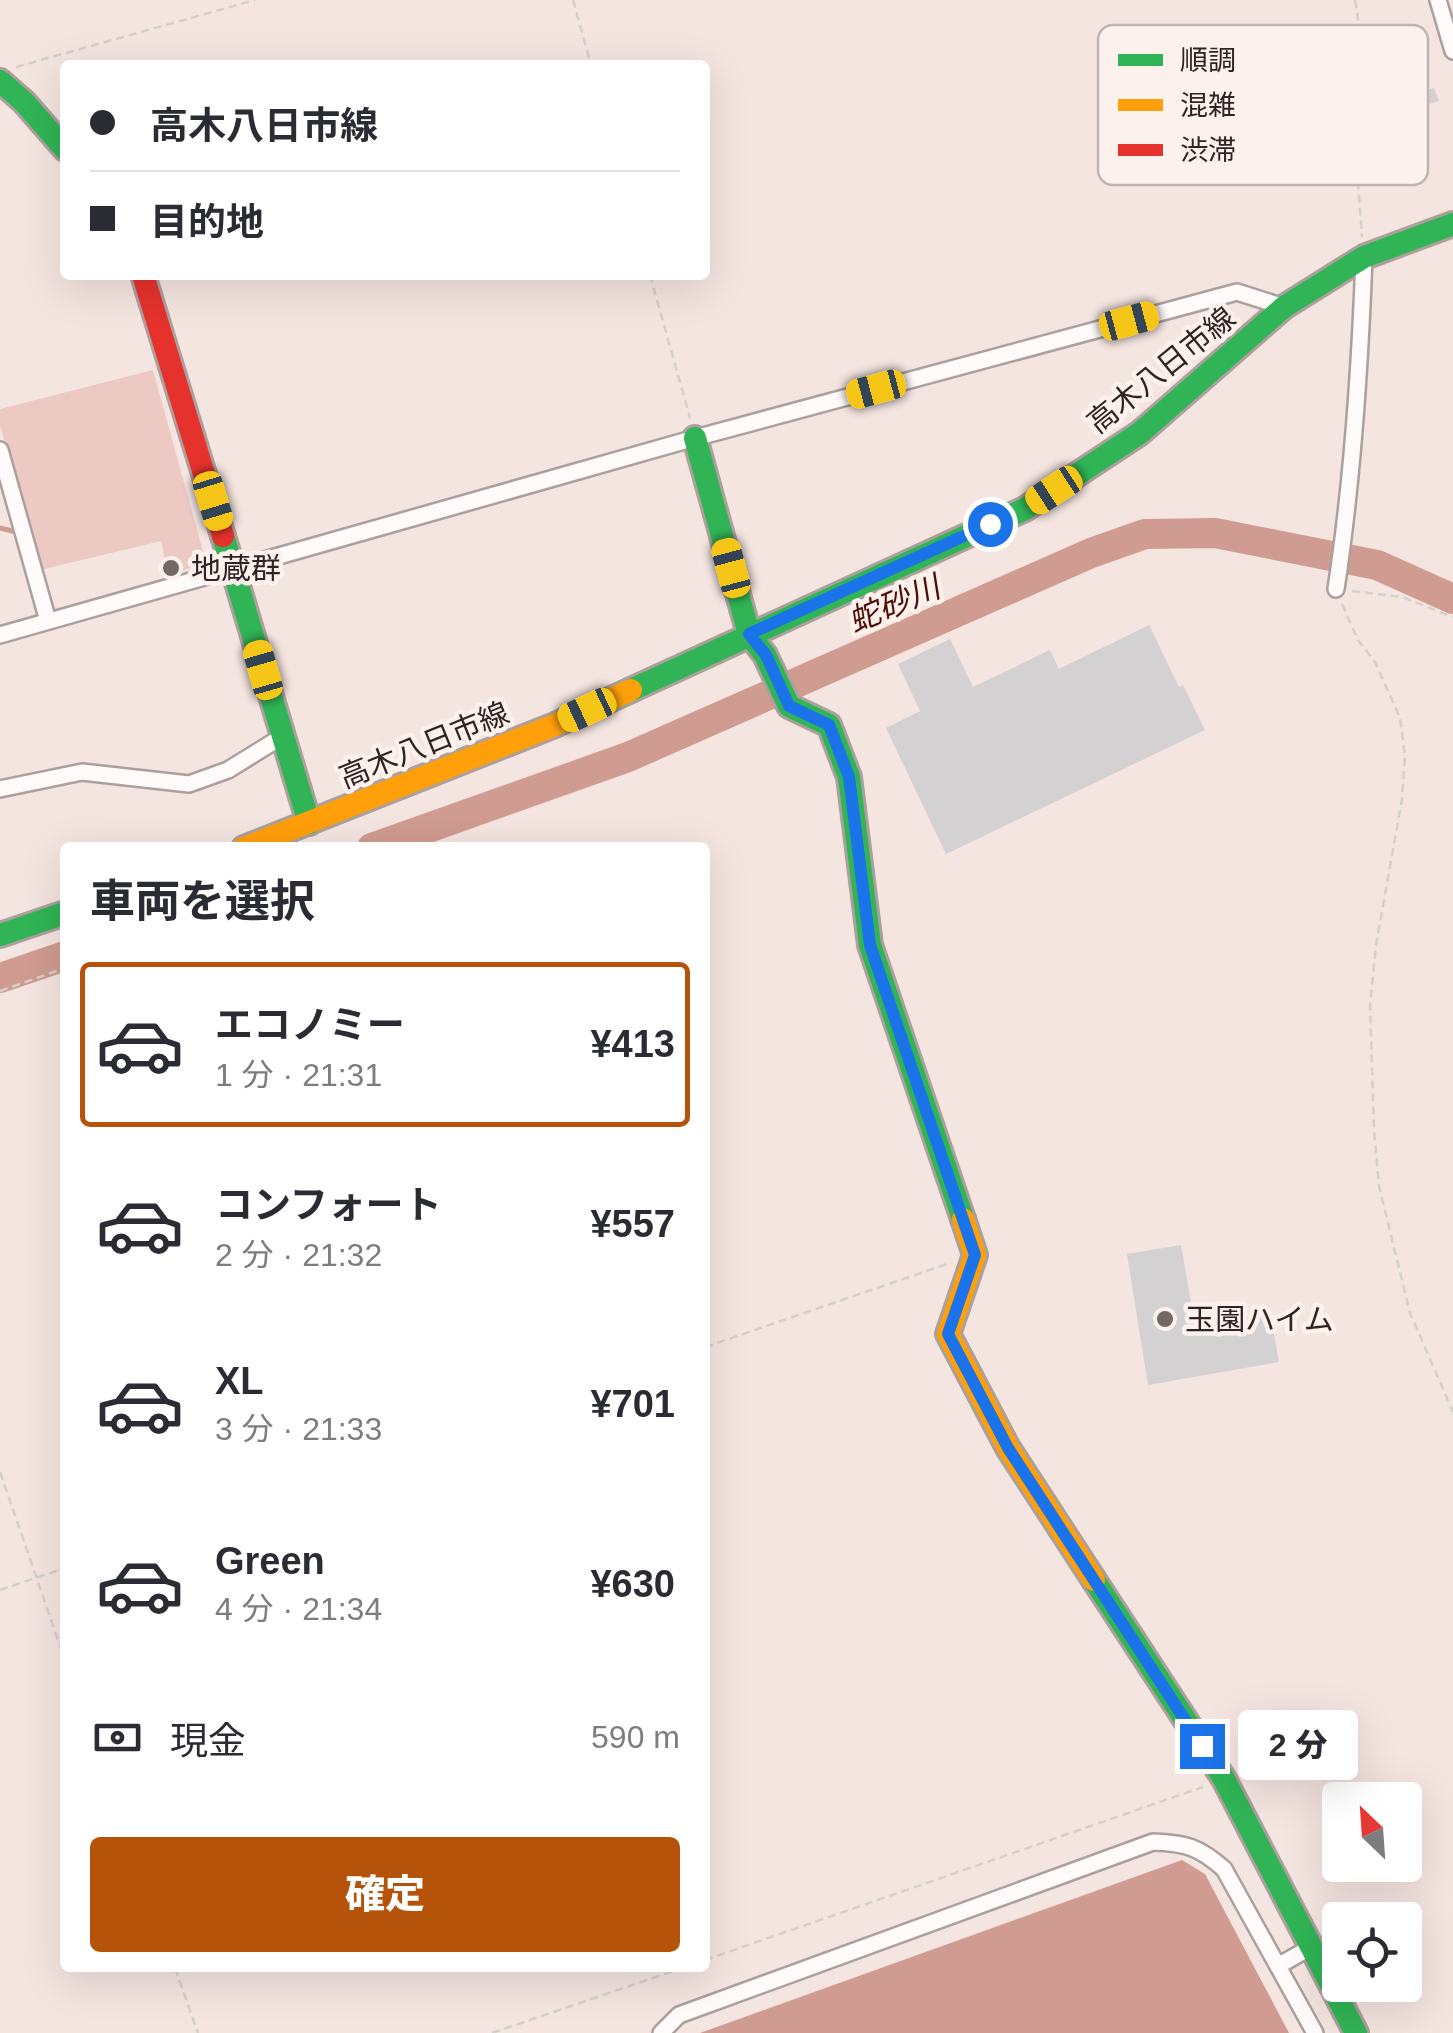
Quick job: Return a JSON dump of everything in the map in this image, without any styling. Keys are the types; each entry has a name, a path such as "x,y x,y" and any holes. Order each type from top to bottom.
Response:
{"street":[{"path":"1438,0 1453,51"},
{"path":"9,73 24,102 60,143"},
{"name":"高木八日市線","path":"259,842 555,726 1025,508 1140,433 1284,307 1364,257 1453,224"},
{"path":"1336,588 1348,508 1364,257"},
{"path":"144,280 308,823"},
{"path":"0,635 696,438 1237,292 1284,307"},
{"path":"696,438 749,634 766,655 789,706 829,725 849,777 870,945 975,1255 948,1334 1008,1448 1224,1780 1356,2033"},
{"path":"0,450 48,622"},
{"path":"0,788 82,772 189,784 228,770 283,736"},
{"path":"0,935 60,914"},
{"path":"661,2033 679,2015 1153,1842 1203,1850 1224,1869 1315,2033"},
{"path":"1278,1966 1311,1947"}],"path":[{"path":"9,73 256,0"},
{"path":"573,0 590,60"},
{"path":"1355,0 1360,25"},
{"path":"1358,185 1364,257"},
{"path":"651,280 696,438"},
{"path":"1336,588 1402,597 1453,617"},
{"path":"1336,588 1358,640 1376,662 1400,718 1405,756 1402,799 1376,945 1370,1006 1374,1129 1382,1202 1410,1313 1453,1412"},
{"path":"0,991 60,970"},
{"path":"710,1346 975,1255"},
{"path":"0,1472 60,1646"},
{"path":"0,1590 60,1570"},
{"path":"710,1958 1224,1780"},
{"path":"175,1972 198,2033"},
{"path":"492,2033 670,1972"}],"shaded area":[{"path":"153,370 206,562 168,576 161,541 40,570 0,425 0,409"},
{"path":"1182,1860 1205,1874 1289,2033 700,2033"}],"building":[{"path":"1434,88 1439,101 1428,104 1428,89"},
{"path":"1149,625 1205,730 946,854 886,728 920,711 898,664 950,639 973,687 1050,650 1059,669"},
{"name":"玉園ハイム","path":"1181,1245 1195,1325 1270,1313 1279,1362 1148,1385 1127,1254"}],"waterway":[{"path":"0,528 16,532"},
{"name":"蛇砂川","path":"389,842 628,757 1091,553 1145,534 1215,533 1377,565 1453,599"},
{"name":"蛇砂川","path":"0,978 60,958"}],"traffic: fast":[{"path":"0,81 60,143"},
{"path":"631,690 1025,509 1140,433 1284,307 1364,257 1453,224"},
{"path":"695,438 749,634 765,655 789,706 829,725 849,777 870,945 963,1219"},
{"path":"223,536 309,823"},
{"path":"0,935 60,915"},
{"path":"1094,1580 1224,1779 1356,2033"}],"traffic: slow":[{"path":"259,842 555,725 631,690"},
{"path":"963,1219 975,1255 948,1334 1008,1448 1094,1580"}],"traffic: jam":[{"path":"145,280 223,536"}],"place":[{"name":"地蔵群","path":"171,568"},
{"name":"玉園ハイム","path":"1165,1319"}],"route":[{"path":"990,524 749,634 766,655 789,706 829,725 849,777 870,945 975,1255 948,1334 1008,1448 1202,1746"}]}
